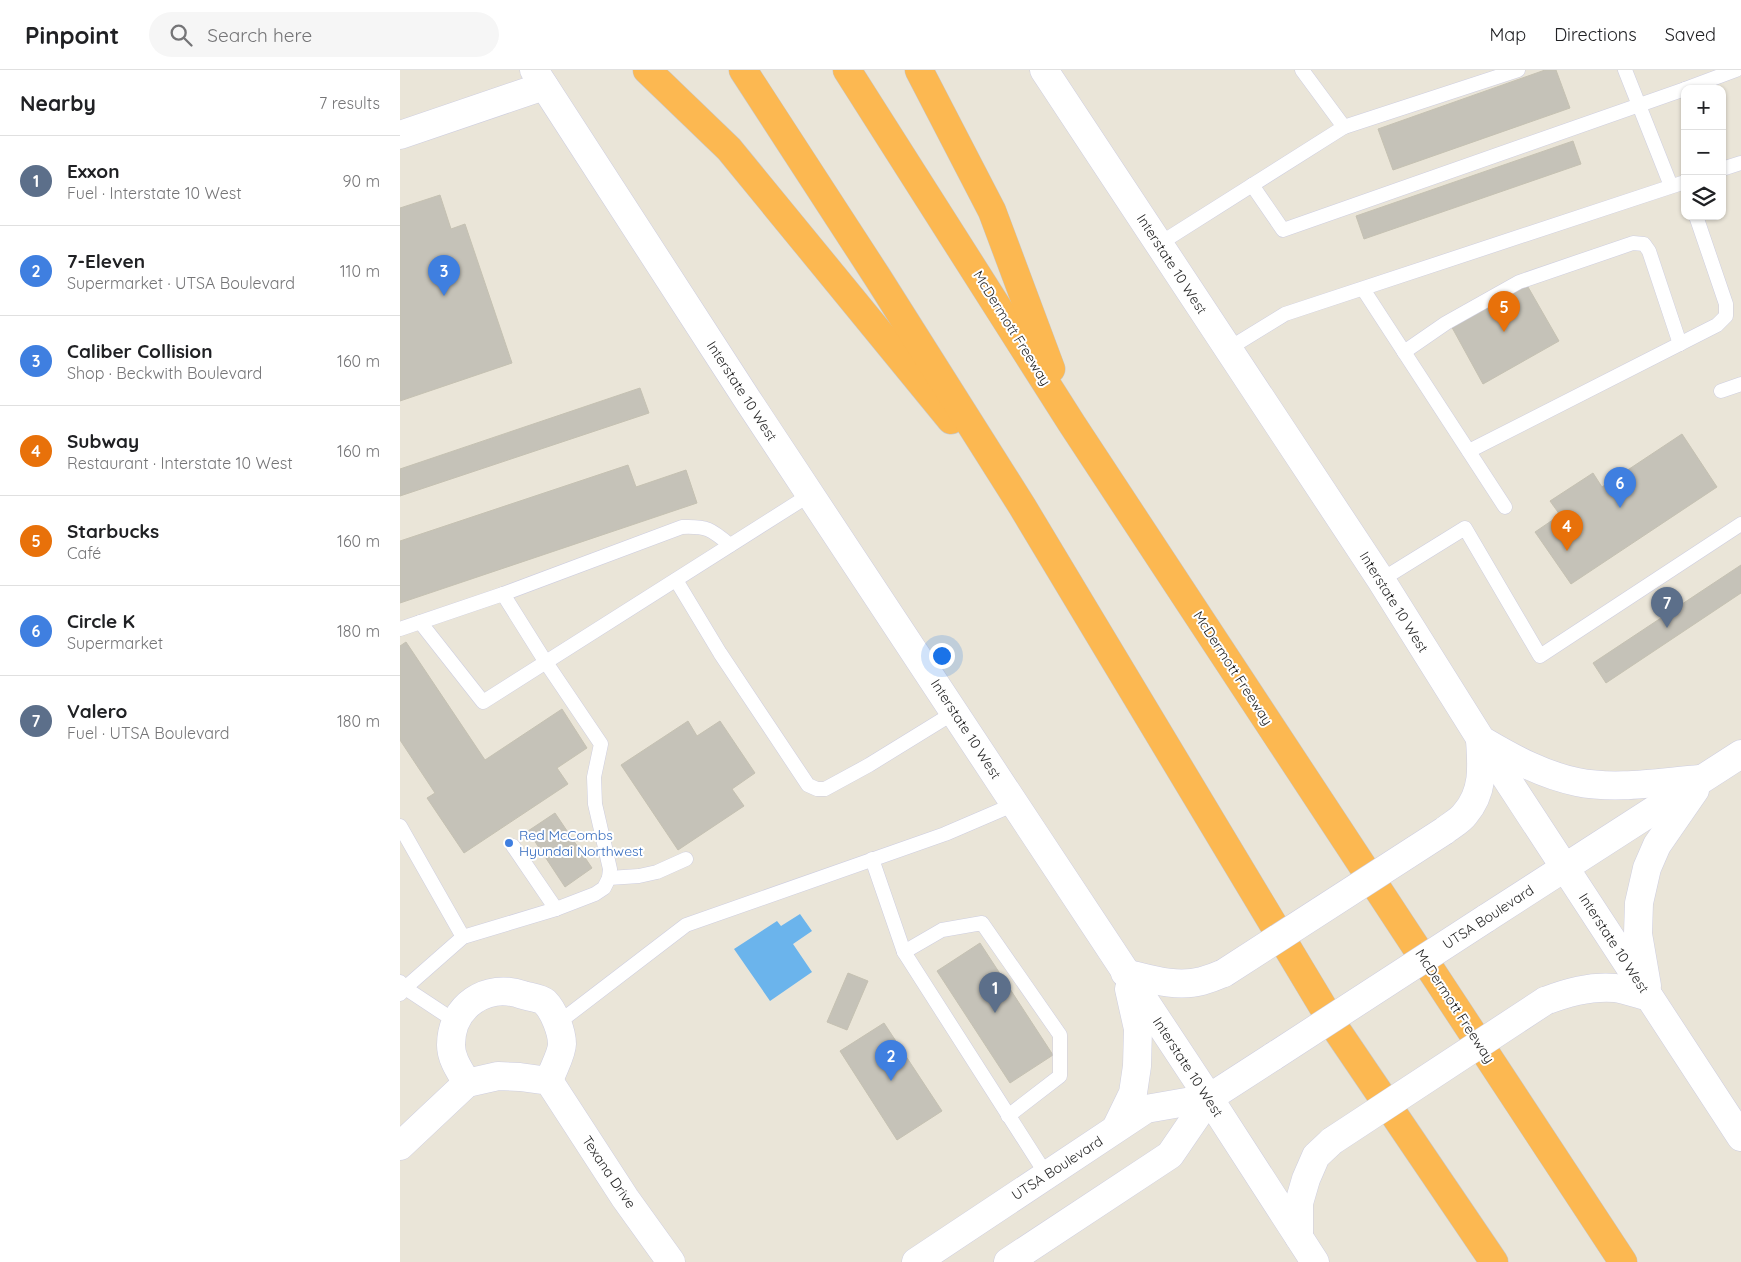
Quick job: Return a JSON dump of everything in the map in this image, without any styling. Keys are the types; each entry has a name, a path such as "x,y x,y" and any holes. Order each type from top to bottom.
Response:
{"highway":[{"path":"647,70 729,148 852,301 1022,506"},
{"path":"743,70 884,286 1022,506 1338,1032 1494,1262"},
{"name":"McDermott Freeway","path":"847,70 1072,424 1623,1262"},
{"path":"919,70 992,211 1072,424"}],"main road":[{"name":"Interstate 10 West","path":"1052,73 1159,244 1381,580 1480,738 1741,1137"},
{"name":"Interstate 10 West","path":"539,78 1315,1262"},
{"path":"400,135 539,78"},
{"path":"1480,738 1522,763 1547,774 1578,782 1615,785 1702,779"},
{"path":"1116,1129 1133,1093 1137,1066 1138,1029 1125,973 1164,983 1183,983 1201,982 1224,973 1444,831 1465,814 1478,793 1482,771 1480,738"},
{"name":"UTSA Boulevard","path":"1008,1262 1170,1155 1209,1098 1741,754"},
{"path":"1299,1237 1299,1203 1306,1179 1316,1156 1332,1141 1545,1001 1567,993 1590,988 1616,988 1649,997 1638,934 1639,902 1647,868 1657,845 1702,779"},
{"path":"400,1146 467,1083 498,1076 549,1081 562,1046 558,1023 544,1002 514,991 490,992 467,1004 455,1021 451,1045 455,1064 467,1083"},
{"name":"Texana Drive","path":"549,1081 625,1198 671,1262"},
{"name":"UTSA Boulevard","path":"916,1262 1146,1109 1209,1098"}],"lane":[{"path":"1302,70 1344,127"},
{"path":"1159,244 1344,127 1518,70"},
{"path":"1228,349 1285,314 1678,184 1625,70"},
{"path":"1696,85 1736,70"},
{"path":"1252,185 1283,230 1681,90"},
{"path":"1726,168 1741,163"},
{"path":"1469,451 1717,325 1726,316 1726,304 1697,220"},
{"path":"1404,352 1446,323 1519,282 1634,243 1644,244 1649,251 1680,344"},
{"path":"1363,289 1504,507"},
{"path":"1720,391 1741,384"},
{"path":"420,622 482,702 811,494"},
{"path":"1381,580 1465,528 1540,656 1741,524"},
{"path":"400,629 503,594 682,528 698,527 714,530 730,545"},
{"path":"676,580 720,653 808,785 816,789 826,789 955,712"},
{"path":"455,1021 402,988 463,937 556,909 595,894 604,888 609,878 610,869 595,804 594,777 601,744 545,662 503,594"},
{"path":"558,1023 686,925 945,834 1015,804"},
{"path":"400,826 463,937"},
{"path":"513,846 556,909"},
{"path":"609,878 639,876 657,872 686,859"},
{"path":"872,859 904,952 1046,1174"},
{"path":"904,952 942,930 982,923 1060,1035 1060,1076 1008,1116"}],"water":[{"path":"800,914 812,931 793,944 812,972 770,1001 734,949 777,921 781,926"}],"building":[{"path":"1545,70 1556,70 1570,108 1393,170 1378,129"},
{"path":"1573,141 1581,164 1364,239 1356,216"},
{"path":"440,195 451,229 465,224 512,363 400,401 400,208"},
{"path":"1524,280 1559,341 1483,384 1449,322"},
{"path":"640,388 649,413 400,496 400,469"},
{"path":"1682,434 1717,487 1571,584 1535,532 1560,515 1550,501 1593,473 1602,487"},
{"path":"628,465 636,487 686,470 697,503 400,603 400,541"},
{"path":"1741,565 1741,593 1606,683 1593,663"},
{"path":"406,642 485,760 562,709 587,748 557,768 568,784 464,853 427,798 435,793 400,740 400,646"},
{"path":"688,721 697,736 720,721 755,773 732,789 744,806 678,850 621,765"},
{"path":"555,813 592,868 565,887 528,831"},
{"path":"980,943 1053,1055 1010,1083 937,971"},
{"path":"848,973 868,981 847,1030 827,1022"},
{"path":"884,1023 942,1111 897,1140 840,1051"}],"place":[{"name":"Caliber Collision","path":"444,296"},
{"name":"Starbucks","path":"1504,332"},
{"name":"Circle K","path":"1620,508"},
{"name":"Subway","path":"1567,551"},
{"name":"Valero","path":"1667,628"},
{"name":"Red McCombs Hyundai Northwest","path":"509,843"},
{"name":"Exxon","path":"995,1013"},
{"name":"7-Eleven","path":"891,1081"}]}
